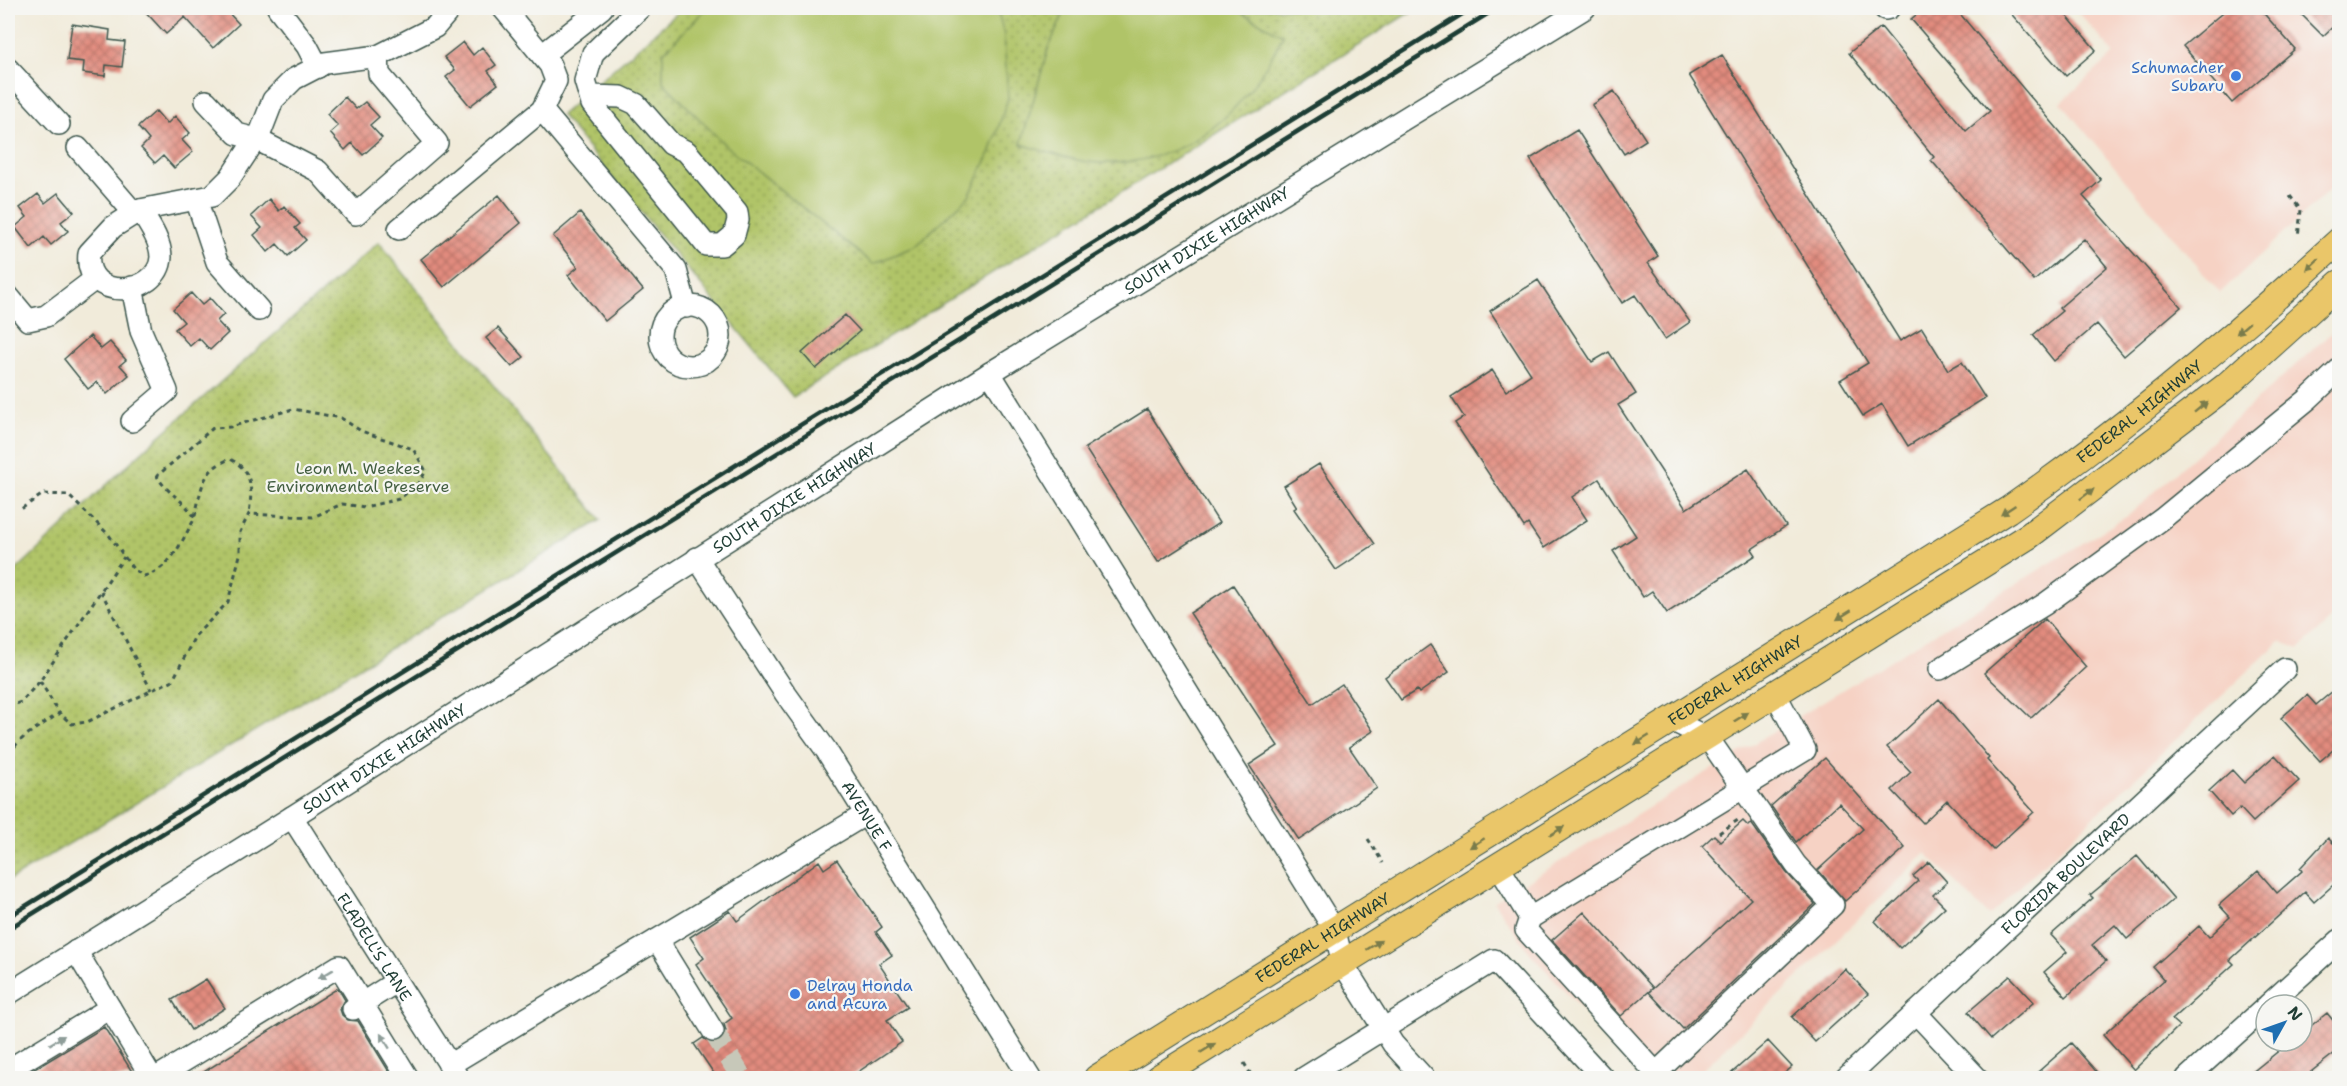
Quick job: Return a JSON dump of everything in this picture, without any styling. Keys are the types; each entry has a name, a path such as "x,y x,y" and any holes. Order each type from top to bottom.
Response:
{"main road":[{"name":"FEDERAL HIGHWAY","path":"1098,1078 1964,540 2074,464 2128,423 2220,348 2340,240"},
{"name":"FEDERAL HIGHWAY","path":"1158,1078 1708,738 2021,541 2121,468 2226,386 2340,283"},
{"path":"2121,468 2129,431 2128,423"}],"street":[{"path":"278,8 307,46 318,67"},
{"path":"78,148 137,211 161,255 159,267 152,278 132,288 111,288 95,279 88,262 89,253 113,227 137,211 212,196 230,178 256,139 273,100 294,79 325,63 378,56 435,27 451,8"},
{"path":"503,8 550,67 587,89 621,97 636,104 671,144 687,152 737,212 738,220 734,235 722,245 706,245 592,104 587,89 593,53 640,8"},
{"path":"399,229 542,110 550,67 602,8"},
{"name":"SOUTH DIXIE HIGHWAY","path":"8,994 292,817 990,374 1585,8"},
{"path":"206,101 237,134 256,139 318,171 356,214 437,144 379,74 378,56"},
{"path":"8,69 59,124"},
{"path":"542,110 676,270 686,307"},
{"path":"196,199 217,262 259,310"},
{"path":"8,297 28,320 45,316 95,279"},
{"path":"132,288 141,331 167,391 132,421"},
{"path":"1940,669 2045,604 2162,519 2307,400 2340,369"},
{"path":"990,374 1335,931 1343,964 1393,1044 1424,1078"},
{"name":"AVENUE F","path":"697,558 866,814 1030,1078"},
{"name":"FLORIDA BOULEVARD","path":"1846,1078 2285,669"},
{"path":"1673,721 1708,738 1745,787 1796,865 1833,905 1656,1073 1526,930 1530,918 1745,787 1805,750 1776,695"},
{"path":"453,1072 657,940 866,814"},
{"name":"FLADELL'S LANE","path":"292,817 453,1072"},
{"path":"1499,867 1530,918"},
{"path":"657,940 713,1031"},
{"path":"2281,993 2340,940"},
{"path":"76,951 152,1078"},
{"path":"1304,1078 1385,1030 1494,960 1603,1078"},
{"path":"156,1078 339,966 358,1006 408,1078"},
{"path":"358,1006 396,982"},
{"path":"8,1070 110,1008"},
{"path":"1916,1013 1977,1078"},
{"path":"2187,1078 2254,1018"}],"path":[{"path":"2290,196 2301,210 2298,237"},
{"path":"195,518 188,505 164,489 157,476 213,428 230,427 293,409 341,418 360,431 414,449 426,471 418,484 399,500 364,507 342,504 313,517 249,513"},
{"path":"21,509 43,494 68,495 109,535 133,569 144,576 155,574 168,563 195,518 203,482 214,465 230,459 242,465 251,480 249,513 240,532 240,555 228,602 195,636 173,680 87,722 72,724 59,713 40,681"},
{"path":"8,707 21,702 40,681 124,557"},
{"path":"101,591 151,690"},
{"path":"8,799 8,761 12,751 35,729 59,713"},
{"path":"1719,833 1738,820"},
{"path":"1368,839 1383,863"},
{"path":"1244,1063 1253,1078"}],"shaded area":[{"path":"2075,8 2339,8 2339,181 2220,293 2061,103 2114,54"},
{"path":"2339,326 2339,612 2299,649 2280,641 1989,916 1926,853 1694,1078 1646,1078 1530,953 1494,902 2129,515"}],"green space":[{"path":"683,8 1417,8 793,397 561,115"},
{"path":"707,8 997,8 1004,35 1008,98 991,151 969,196 915,246 873,264 726,146 663,82 663,53"},
{"path":"1066,8 1233,8 1283,35 1252,87 1233,109 1212,128 1188,143 1162,155 1133,161 1101,163 1081,161 1021,144 1048,49"},
{"name":"Leon M. Weekes Environmental Preserve","path":"379,242 601,520 8,881 8,578 135,458"}],"building":[{"path":"142,8 224,8 239,24 213,48 185,17 166,34"},
{"path":"1925,8 1955,8 2101,180 2083,196 2181,307 2124,356 2097,324 2054,361 2033,335 2062,311 2059,308 2107,267 2084,239 2034,281 1931,160 1934,157 1849,53 1881,27 1966,131 1990,111 1911,19"},
{"path":"2006,8 2060,8 2096,50 2066,76"},
{"name":"Schumacher Subaru","path":"2228,8 2259,8 2295,49 2232,103 2183,46"},
{"path":"2295,8 2340,8 2340,20 2323,36"},
{"path":"72,24 110,30 109,40 125,42 122,67 106,65 105,76 83,73 84,62 67,60"},
{"path":"463,42 473,55 482,47 496,65 488,71 498,84 470,106 446,77 455,70 444,57"},
{"path":"1722,55 1900,341 1922,328 1948,370 1962,362 1985,398 1908,446 1882,404 1863,416 1840,380 1868,363 1689,75"},
{"path":"1614,91 1646,140 1624,154 1592,105"},
{"path":"345,97 356,109 365,102 379,117 370,125 382,138 363,155 352,143 345,150 330,133 338,126 327,114"},
{"path":"156,111 167,124 175,116 190,133 182,140 193,152 174,168 163,156 155,163 141,148 149,140 138,127"},
{"path":"1577,130 1658,256 1648,263 1690,322 1665,339 1635,295 1622,303 1530,159"},
{"path":"58,193 74,212 61,222 68,231 51,245 44,237 31,248 15,227 27,217 20,208 38,194 45,203"},
{"path":"499,195 521,223 444,287 421,259"},
{"path":"269,199 279,211 284,206 300,224 295,228 306,240 288,256 277,244 268,252 254,235 262,228 251,216"},
{"path":"580,213 643,290 605,321 568,275 578,267 553,236"},
{"path":"1538,280 1592,362 1609,352 1636,394 1618,405 1686,509 1748,469 1786,526 1752,549 1756,555 1667,613 1652,591 1643,597 1613,551 1636,536 1599,479 1572,497 1587,520 1544,548 1528,524 1524,527 1455,423 1464,417 1451,397 1492,370 1506,391 1531,374 1490,311"},
{"path":"191,293 202,305 210,298 224,314 217,321 228,333 210,350 199,338 190,346 175,329 184,322 173,309"},
{"path":"845,315 860,331 816,369 802,353"},
{"path":"498,328 524,357 512,367 486,338"},
{"path":"90,336 101,349 110,342 126,360 120,365 129,375 107,394 97,382 88,389 64,359"},
{"path":"1147,409 1219,523 1158,562 1085,448"},
{"path":"1319,464 1375,544 1336,570 1294,509 1297,507 1284,486"},
{"path":"1233,585 1312,704 1342,684 1373,731 1349,747 1377,788 1299,840 1249,765 1278,746 1190,613"},
{"path":"2045,619 2086,667 2031,718 1984,673"},
{"path":"1430,645 1449,672 1419,693 1417,690 1401,700 1385,677"},
{"path":"2340,685 2340,744 2320,761 2281,718 2307,695 2316,705"},
{"path":"1939,699 1989,758 1987,760 2034,812 1993,850 1947,800 1923,823 1892,790 1911,772 1887,747"},
{"path":"2275,755 2299,781 2253,822 2240,808 2231,816 2209,791 2232,770 2244,783"},
{"path":"1825,758 1905,848 1845,901 1818,870 1863,829 1839,803 1796,842 1771,806"},
{"path":"1743,821 1748,826 1751,823 1786,872 1815,904 1683,1029 1649,992 1751,899 1702,846 1714,835 1720,841"},
{"path":"2340,837 2340,879 2314,902 2305,892 2230,960 2234,964 2172,1020 2179,1026 2134,1070 2103,1035 2164,980 2153,967 2199,926 2209,937 2230,917 2219,905 2258,871 2277,893 2302,871 2300,868 2328,838 2333,843"},
{"path":"2137,856 2174,899 2127,939 2115,925 2092,945 2106,961 2066,997 2044,972 2067,952 2051,935 2093,898 2090,895"},
{"path":"837,860 882,927 876,932 892,955 879,964 908,1007 887,1020 902,1042 849,1078 717,1078 694,1044 703,1038 713,1044 720,1041 726,1031 724,1024 732,1018 696,964 704,958 690,937 730,911 737,921 819,861 824,869"},
{"path":"1929,862 1947,882 1933,895 1945,907 1900,948 1875,921 1918,881 1913,876"},
{"path":"1584,912 1653,988 1621,1016 1552,940"},
{"path":"1845,969 1868,994 1815,1042 1792,1017"},
{"path":"2010,976 2034,1002 1991,1039 1968,1012"},
{"path":"206,979 225,1008 191,1030 172,1000"},
{"path":"338,988 345,1000 340,1009 342,1015 348,1020 358,1021 393,1078 194,1078"},
{"path":"2327,1013 2340,1029 2340,1049 2303,1078 2245,1078 2276,1053 2314,1053 2314,1023"},
{"path":"104,1027 136,1078 19,1078 43,1064"},
{"path":"1768,1041 1792,1067 1779,1078 1726,1078"},
{"path":"2071,1043 2102,1078 2031,1078"}],"tunnel":[{"path":"713,1031 742,1078"}],"railway":[{"path":"8,917 1472,8"},
{"path":"8,929 1497,8"}],"place":[{"name":"Schumacher Subaru","path":"2236,76"},
{"name":"Delray Honda and Acura","path":"795,994"}]}
